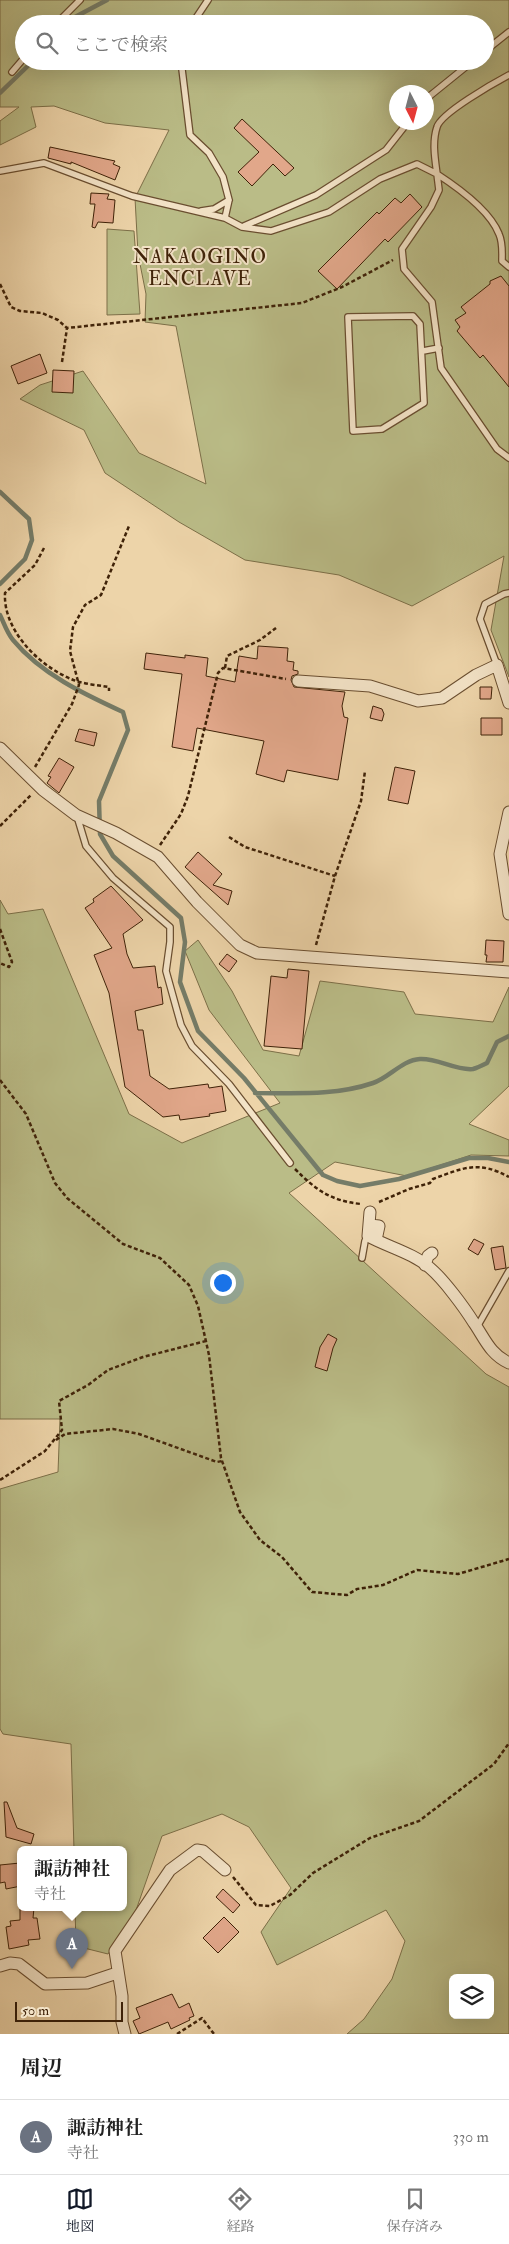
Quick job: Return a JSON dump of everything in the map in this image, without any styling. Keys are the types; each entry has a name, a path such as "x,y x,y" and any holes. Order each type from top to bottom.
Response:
{"street":[{"path":"298,681 370,686 418,702 442,698 497,665 509,703"},
{"path":"0,748 39,786 76,815 108,829 154,855 240,945 257,953 509,972"},
{"path":"509,812 500,854 509,914"},
{"path":"370,1206 371,1234 432,1270 477,1328 490,1349 498,1358 509,1363"},
{"path":"425,1265 428,1256 432,1253"},
{"path":"125,2034 122,1996 115,1951 170,1870 198,1850 203,1851 224,1870"},
{"path":"0,1966 10,1963 19,1964 45,1984 87,1983 117,1973"}],"lane":[{"path":"65,15 80,0"},
{"path":"198,15 208,0"},
{"path":"494,44 509,32"},
{"path":"12,72 15,68"},
{"path":"182,70 190,135 209,152 223,176 229,200 225,218"},
{"path":"434,93 462,70"},
{"path":"509,75 447,114 437,126 434,146 439,190 431,208 402,249 404,270 432,302 442,368 497,449 509,458"},
{"path":"242,227 316,195 386,150 402,130"},
{"path":"0,171 44,163 132,196 225,218 242,227 270,231 329,212 380,179 417,164 455,186 487,216 499,233 503,245 502,261 509,267"},
{"path":"197,212 214,209 229,200"},
{"path":"413,316 420,324 423,351 424,403 382,429 353,431 348,317 413,316"},
{"path":"423,351 439,348"},
{"path":"497,665 480,619 485,604 509,593"},
{"path":"76,815 86,846 114,878 170,927 166,971 174,1003 192,1046 229,1084 290,1163"},
{"path":"362,1258 365,1241 371,1234"},
{"path":"477,1328 509,1270"}],"path":[{"path":"0,284 11,307 20,311 42,314 58,320 67,328 302,303 342,287 402,255"},
{"path":"62,362 67,328"},
{"path":"29,776 72,704 79,683 70,651 73,627 85,605 102,595 129,526"},
{"path":"44,548 35,565 5,594 4,607 8,619 21,640 38,657 79,683 109,687 109,692"},
{"path":"154,855 181,814 188,796 218,673 225,668 227,656 260,640 276,628"},
{"path":"225,668 298,681"},
{"path":"314,957 350,825 360,801 365,771"},
{"path":"0,826 39,786"},
{"path":"229,837 245,847 335,876"},
{"path":"0,929 12,962 9,967 0,963"},
{"path":"0,1080 26,1114 54,1183 67,1198 123,1244 160,1258 189,1285 198,1306 206,1340 222,1461 240,1512 260,1540 282,1557 312,1592 347,1595 357,1589 383,1585 417,1570 458,1574 509,1560"},
{"path":"290,1163 313,1187 329,1196 347,1202 370,1206 409,1189 430,1183 433,1179 467,1166 493,1168 509,1177"},
{"path":"0,1480 45,1451 62,1430 59,1401 88,1385 108,1370 143,1357 206,1340"},
{"path":"52,1442 65,1434 113,1428 139,1434 217,1462 222,1461"},
{"path":"224,1870 237,1880 244,1892 256,1905 270,1906 290,1895 313,1874 370,1838 419,1821 494,1764 509,1744"},
{"path":"177,2034 202,2018 214,2034"}],"green space":[{"path":"0,0 509,0 509,677 491,630 504,556 412,606 339,575 245,560 179,522 105,473 84,430 20,399 40,385 83,371 139,453 206,484 176,326 145,322 146,294 138,254 135,198 169,130 105,123 54,106 31,107 36,127 0,145 0,121 19,107 0,107"},
{"path":"107,229 134,231 140,314 107,315"},
{"path":"0,900 8,914 43,909 129,1114 182,1143 280,1103 209,1010 185,951 198,940 232,991 263,1050 299,1056 320,981 404,992 415,1014 493,1022 509,987 509,1086 469,1124 509,1140 509,1156 471,1155 407,1176 335,1162 289,1193 486,1374 509,1387 509,2034 347,2034 364,2019 392,1979 405,1941 386,1910 277,1965 261,1932 291,1888 249,1827 222,1814 162,1836 135,1913 108,1954 76,1946 75,1911 127,1911 127,1846 74,1846 71,1744 3,1734 0,1729 0,1489 58,1472 60,1419 0,1419"}],"building":[{"path":"242,119 294,168 285,176 273,164 252,186 238,172 259,152 234,128"},
{"path":"50,147 115,161 113,164 120,167 115,180 71,162 71,164 48,158"},
{"path":"91,193 109,194 107,199 115,200 113,223 98,222 95,228 92,227 95,204 90,204"},
{"path":"410,194 422,207 388,242 385,239 337,289 318,271 377,212 379,214 395,198 401,203"},
{"path":"501,276 509,286 509,387 483,355 480,358 457,331 460,327 455,320 466,313 461,307 490,284 490,281"},
{"path":"40,354 47,373 18,384 11,366"},
{"path":"53,370 74,371 73,393 52,392"},
{"path":"258,646 288,648 287,661 294,662 293,670 298,671 298,674 292,676 291,680 294,687 345,692 342,706 344,717 348,718 338,780 287,770 284,782 256,774 264,741 197,728 193,751 172,747 182,674 144,669 146,653 185,658 185,655 208,658 206,676 235,682 239,656 257,659"},
{"path":"480,687 492,687 491,699 480,699"},
{"path":"373,706 382,709 384,714 382,721 370,718"},
{"path":"481,718 502,718 502,735 481,735"},
{"path":"79,729 97,733 94,746 75,741"},
{"path":"59,758 74,767 59,793 47,783 51,777 48,776"},
{"path":"395,767 415,771 408,804 388,800"},
{"path":"198,852 222,874 213,885 232,891 228,905 185,867"},
{"path":"111,886 143,920 123,934 127,954 133,968 155,966 158,988 161,987 163,1004 135,1011 138,1030 143,1030 150,1076 169,1089 208,1084 209,1088 222,1086 226,1111 209,1114 210,1116 180,1120 179,1115 163,1117 125,1087 109,993 94,955 112,948 85,908 94,902 93,899"},
{"path":"486,940 504,941 503,962 486,962"},
{"path":"227,954 237,961 229,972 219,964"},
{"path":"288,969 309,971 302,1049 264,1046 271,976 287,978"},
{"path":"474,1239 484,1244 478,1255 468,1249"},
{"path":"503,1246 506,1268 495,1270 491,1248"},
{"path":"328,1334 337,1339 327,1371 315,1367 320,1347"},
{"path":"4,1802 7,1802 17,1828 34,1834 31,1844 6,1837"},
{"path":"17,1863 17,1887 6,1889 5,1882 0,1883 0,1865"},
{"path":"223,1889 240,1905 233,1913 216,1897"},
{"path":"20,1911 34,1911 33,1918 37,1918 40,1939 28,1940 29,1945 9,1949 6,1927 11,1926 10,1921 20,1920"},
{"path":"224,1917 239,1932 218,1953 203,1938"},
{"path":"172,1994 179,2008 189,2003 194,2016 189,2018 190,2020 171,2029 168,2022 139,2034 133,2021 140,2018 136,2008"}],"waterway":[{"path":"79,15 107,0"},
{"path":"0,93 24,70"},
{"path":"0,492 29,519 32,540 25,559 0,584"},
{"path":"0,615 11,637 37,663 78,690 123,712 128,730 99,801 100,834 113,856 181,918 185,942 180,982 198,1031 244,1078 323,1175 337,1181 360,1186 399,1179 469,1158 488,1158 509,1162"},
{"path":"255,1093 315,1093 359,1087 379,1081 407,1062 420,1059 473,1069 487,1063 497,1042 509,1036"}],"place":[{"name":"諏訪神社","path":"72,1969"}],"district":[{"name":"NAKAOGINO ENCLAVE","path":"200,267"}]}
